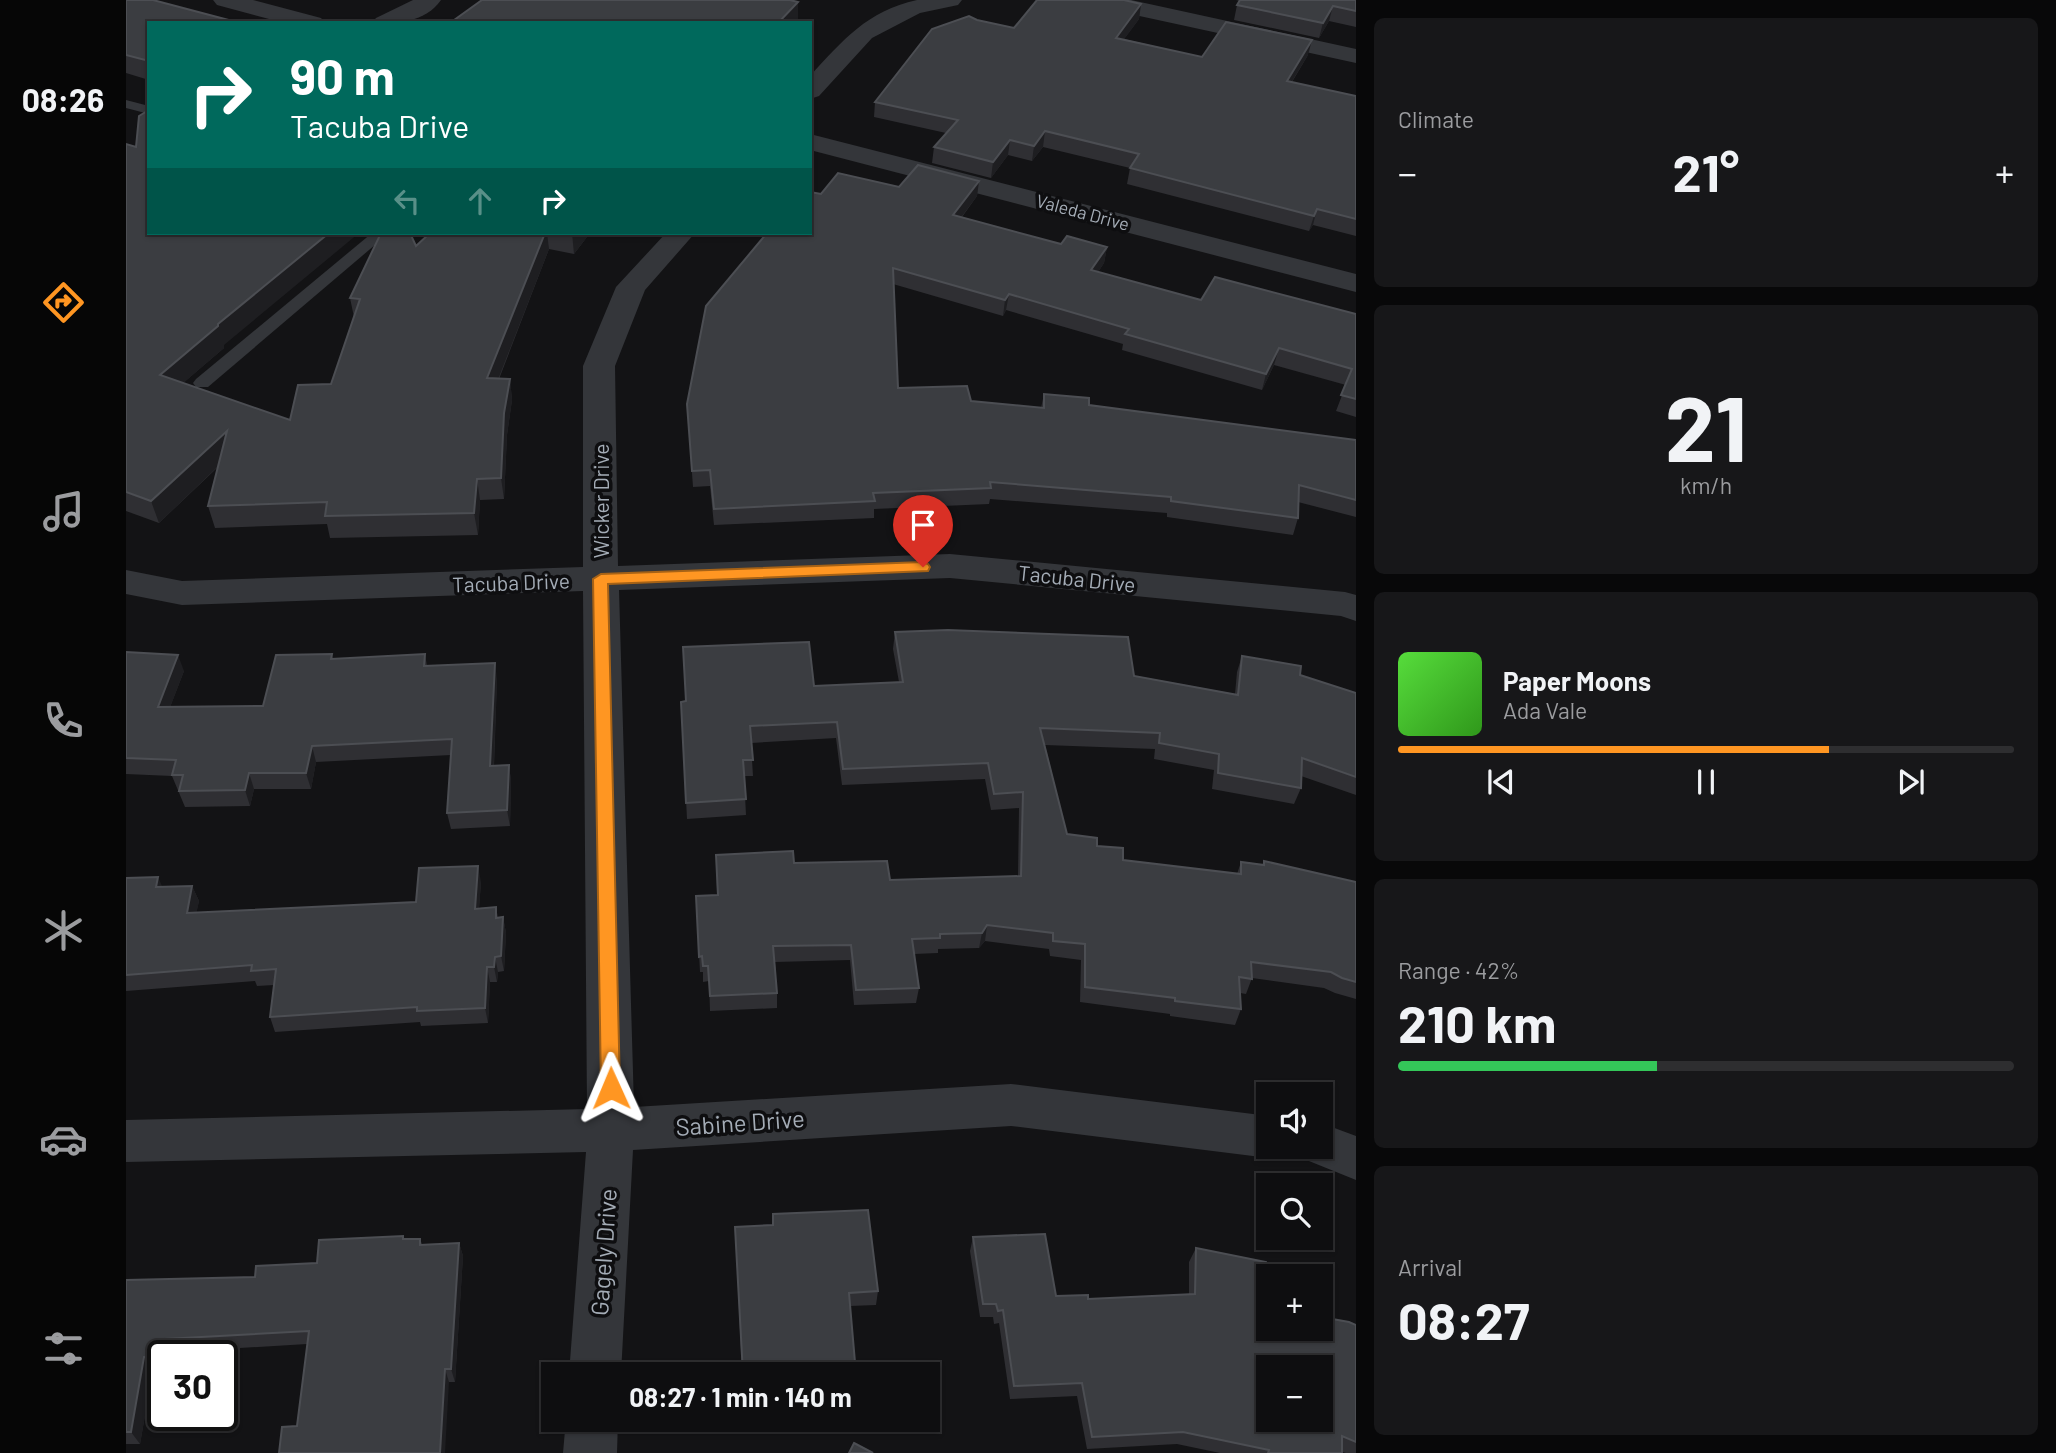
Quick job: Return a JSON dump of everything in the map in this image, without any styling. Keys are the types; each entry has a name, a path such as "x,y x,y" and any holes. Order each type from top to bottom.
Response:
{"street":[{"path":"225,0 305,21"},
{"path":"389,21 411,12 429,0"},
{"path":"812,89 863,33 913,8 950,0"},
{"path":"1098,0 1356,56"},
{"name":"Valeda Drive","path":"812,143 1356,283"},
{"name":"Wicker Drive","path":"611,1130 599,366 631,288 679,235"},
{"name":"Tacuba Drive","path":"126,582 182,593 950,566 1345,604 1356,608"},
{"name":"Sabine Drive","path":"126,1141 611,1130 1011,1105 1256,1135"},
{"name":"Gagely Drive","path":"596,1362 611,1130"},
{"path":"1333,1149 1356,1158"},
{"path":"590,1453 591,1432"}],"lane":[{"path":"126,104 147,109"},
{"path":"202,383 379,235"}],"building":[{"path":"126,0 153,0 232,21 147,21 147,60 126,55"},
{"path":"482,0 798,2 780,21 453,21"},
{"path":"1037,0 1124,0 1141,4 1116,38 1202,57 1226,22 1312,40 1287,81 1356,96 1356,219 1317,209 1314,216 1130,168 1139,154 1045,131 1034,146 1010,140 993,162 934,147 958,120 875,102 932,29 969,16 1014,28"},
{"path":"1240,0 1356,0 1356,11 1333,6 1323,23 1237,5"},
{"path":"147,111 147,235 327,235 160,375 290,420 298,385 331,384 360,299 350,298 380,235 411,235 416,246 428,235 544,235 487,378 510,379 504,413 501,478 477,479 474,513 325,516 327,502 208,506 227,431 151,501 126,492 126,144 136,147 139,116"},
{"path":"918,165 979,181 953,215 1061,244 1067,236 1107,247 1091,270 1201,300 1215,277 1356,314 1356,399 1341,395 1352,369 1279,348 1266,374 1125,334 1129,329 1009,294 1005,300 893,268 898,388 967,386 971,401 1044,408 1044,394 1089,398 1089,405 1356,440 1356,500 1299,485 1298,518 1171,501 1171,497 990,482 991,488 873,493 875,501 714,509 710,470 692,471 687,404 706,306 765,235 812,235 812,192 821,194 838,173 899,187"},
{"path":"948,630 1128,637 1134,676 1238,695 1242,656 1301,666 1300,675 1356,693 1356,777 1302,758 1301,788 1218,773 1219,754 1159,743 1160,733 1040,728 1067,834 1097,838 1097,846 1123,848 1123,860 1241,874 1241,862 1264,865 1264,861 1356,882 1356,982 1331,972 1251,962 1252,979 1239,977 1241,1009 1175,1001 1175,998 1085,987 1085,944 1053,941 1053,933 987,925 982,933 940,934 940,938 912,939 919,988 856,990 851,945 773,946 777,993 710,996 708,966 703,966 702,956 699,957 696,896 718,895 716,855 793,851 794,863 887,861 890,880 1021,876 1023,792 994,794 988,763 843,769 837,722 750,726 753,760 743,760 746,799 686,803 681,702 686,701 683,647 809,642 814,686 903,682 895,632"},
{"path":"126,652 178,655 158,707 263,706 276,655 332,654 331,659 425,654 424,666 495,663 490,766 509,765 507,810 447,813 452,739 312,746 306,773 249,773 245,790 179,791 183,775 172,775 176,760 126,758"},
{"path":"478,866 475,909 496,907 496,918 503,917 501,956 495,957 494,967 487,967 485,1008 417,1011 417,1007 270,1017 276,969 251,971 252,965 126,975 126,878 158,877 156,887 192,886 187,913 416,902 419,868"},
{"path":"868,1210 878,1291 849,1293 855,1362 742,1362 735,1227 773,1225 773,1214"},
{"path":"1045,1234 1056,1296 1088,1295 1088,1299 1195,1294 1196,1248 1266,1262 1256,1264 1256,1341 1333,1341 1333,1319 1356,1325 1356,1442 1342,1436 1342,1453 1268,1453 1269,1450 1183,1432 1092,1437 1082,1383 1014,1386 1003,1310 998,1311 996,1304 983,1304 973,1237"},
{"path":"403,1236 403,1239 420,1239 420,1245 459,1243 451,1369 445,1369 440,1453 279,1453 282,1427 297,1426 309,1331 147,1340 147,1357 144,1357 131,1432 126,1432 126,1280 255,1277 256,1266 317,1263 319,1240"},
{"path":"854,1443 873,1453 849,1453"}],"route":[{"path":"611,1088 601,579 923,567"}]}
